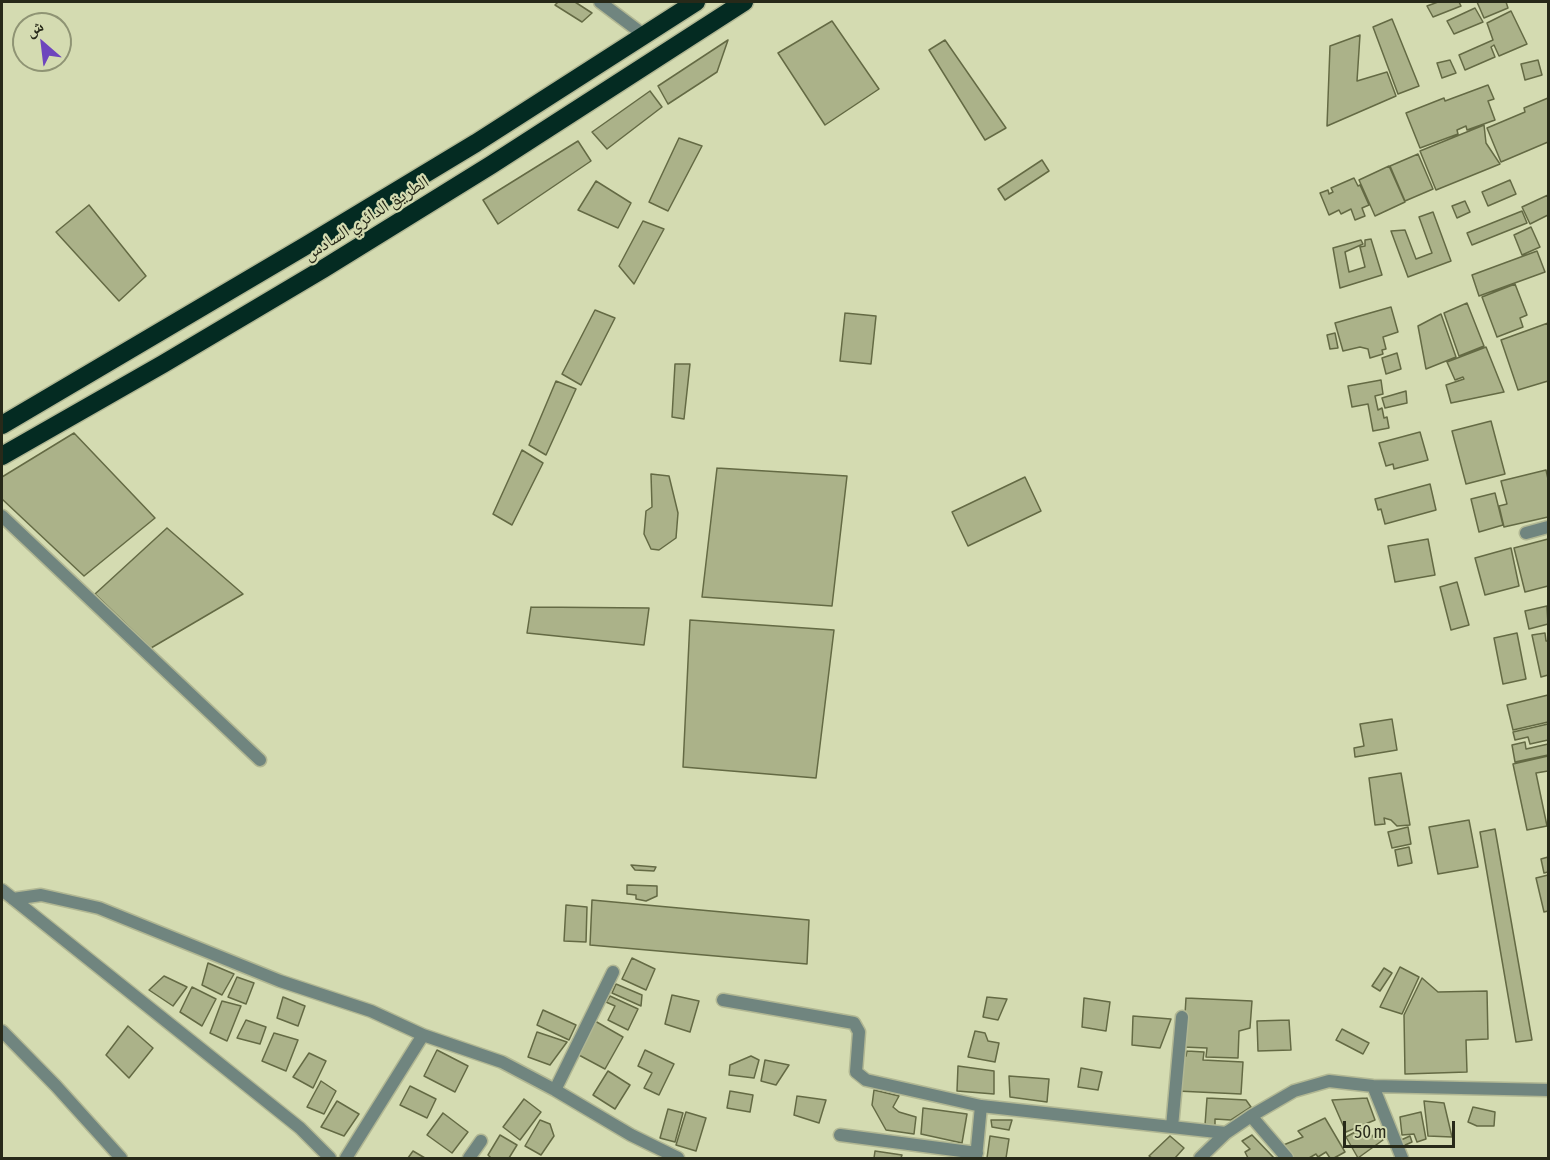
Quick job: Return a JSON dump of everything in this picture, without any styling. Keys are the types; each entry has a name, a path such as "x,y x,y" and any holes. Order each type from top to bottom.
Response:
{"highway":[{"name":"الطريق الدائري السادس","path":"2,424 145,342 357,215 696,2"},
{"name":"الطريق الدائري السادس","path":"2,456 333,263 491,165 744,2"}],"street":[{"path":"600,2 644,35"},
{"path":"2,516 260,760"},
{"path":"1526,533 1548,527"},
{"path":"2,890 300,1128 330,1158"},
{"path":"13,899 41,895 99,908 280,981 371,1011 423,1035 502,1062 631,1135 678,1158"},
{"path":"555,1090 613,972"},
{"path":"723,1000 854,1023 859,1032 855,1068 862,1078 981,1106 1226,1133"},
{"path":"1172,1127 1182,1017"},
{"path":"2,1031 121,1158"},
{"path":"346,1158 423,1035"},
{"path":"1200,1158 1226,1133 1251,1116 1294,1091 1329,1081 1373,1086 1548,1090"},
{"path":"1373,1086 1402,1158"},
{"path":"840,1135 977,1156 981,1106"},
{"path":"1251,1116 1287,1158"},
{"path":"469,1158 480,1141"}],"building":[{"path":"558,2 575,2 592,13 582,22 555,5"},
{"path":"1438,2 1459,2 1461,6 1433,17 1427,6"},
{"path":"1477,2 1506,2 1508,8 1484,18"},
{"path":"1475,8 1483,22 1454,34 1447,21"},
{"path":"1511,11 1527,44 1499,56 1494,45 1491,47 1495,57 1465,70 1459,55 1493,40 1487,23"},
{"path":"1392,19 1419,86 1398,94 1373,27"},
{"path":"832,21 879,89 825,125 778,53"},
{"path":"1360,35 1357,81 1387,72 1396,96 1327,126 1330,46"},
{"path":"728,40 717,72 668,104 658,86"},
{"path":"945,40 1006,128 985,140 929,50"},
{"path":"1450,60 1456,73 1442,78 1437,63"},
{"path":"1538,60 1542,75 1525,80 1521,64"},
{"path":"1488,85 1494,99 1488,101 1495,120 1467,130 1466,126 1457,130 1458,134 1420,148 1406,113 1444,98 1445,101"},
{"path":"650,91 662,107 607,149 592,132"},
{"path":"1548,98 1548,142 1501,162 1487,128 1525,112 1524,108"},
{"path":"1484,125 1486,143 1500,164 1436,190 1420,151"},
{"path":"679,138 702,146 668,211 649,202"},
{"path":"578,141 591,161 498,224 483,200"},
{"path":"1418,154 1433,189 1405,201 1390,166"},
{"path":"1042,160 1049,171 1005,200 998,189"},
{"path":"1389,166 1405,202 1375,216 1359,180"},
{"path":"1354,178 1358,186 1360,185 1369,205 1362,208 1365,216 1355,220 1351,209 1341,214 1339,210 1329,215 1320,193 1328,190 1329,194 1333,192 1331,188"},
{"path":"1510,180 1516,194 1488,206 1482,192"},
{"path":"596,181 631,203 618,228 578,210"},
{"path":"1548,195 1548,215 1530,224 1522,207"},
{"path":"1465,201 1470,212 1457,218 1452,206"},
{"path":"89,205 146,276 119,301 56,232"},
{"path":"1522,211 1527,223 1472,245 1467,233"},
{"path":"1433,212 1451,261 1408,277 1391,231 1405,230 1416,259 1432,253 1419,217"},
{"path":"643,221 664,229 634,284 619,266"},
{"path":"1531,227 1540,247 1522,255 1514,235"},
{"path":"1371,239 1382,275 1340,288 1333,248 1361,240 1363,244 1345,252 1349,272 1365,267 1360,247 1365,246 1365,240"},
{"path":"1537,251 1545,272 1479,296 1472,275"},
{"path":"1515,284 1527,315 1520,318 1523,327 1497,337 1482,297"},
{"path":"1467,303 1484,346 1459,356 1444,313"},
{"path":"1391,307 1398,332 1383,337 1386,349 1382,350 1383,354 1370,358 1368,349 1360,347 1343,351 1335,323"},
{"path":"595,310 615,318 581,385 562,374"},
{"path":"845,313 876,316 871,364 840,361"},
{"path":"1441,314 1456,357 1426,369 1418,326"},
{"path":"1548,323 1548,381 1518,390 1501,340"},
{"path":"1335,333 1338,348 1330,349 1327,335"},
{"path":"1486,347 1504,392 1451,403 1446,385 1464,379 1463,377 1455,380 1447,362"},
{"path":"1397,353 1401,369 1386,374 1382,358"},
{"path":"675,364 690,364 684,419 672,417"},
{"path":"1381,380 1383,394 1375,396 1378,410 1382,408 1389,428 1373,431 1368,404 1352,407 1348,386"},
{"path":"556,381 576,389 546,455 529,445"},
{"path":"1406,391 1407,403 1385,408 1382,398"},
{"path":"1491,421 1505,474 1466,484 1452,431"},
{"path":"1420,432 1428,460 1394,469 1393,464 1386,466 1379,443"},
{"path":"74,433 155,518 84,576 2,499 2,477"},
{"path":"522,450 543,463 512,525 493,514"},
{"path":"717,468 847,476 832,606 702,597"},
{"path":"1546,470 1548,517 1504,527 1499,506 1507,504 1501,481"},
{"path":"651,474 669,476 678,513 676,538 659,550 651,549 644,534 646,511 652,507"},
{"path":"1025,477 1041,511 968,546 952,512"},
{"path":"1430,484 1436,510 1385,524 1381,509 1378,510 1375,499"},
{"path":"1495,493 1503,525 1479,532 1471,499"},
{"path":"167,528 243,594 151,648 95,594"},
{"path":"1428,539 1435,575 1395,582 1388,546"},
{"path":"1548,539 1548,586 1525,592 1514,548"},
{"path":"1511,548 1519,586 1485,595 1475,558"},
{"path":"1457,582 1469,625 1451,630 1440,587"},
{"path":"1547,606 1548,624 1529,629 1525,611"},
{"path":"531,607 649,608 644,645 527,633"},
{"path":"690,620 834,630 816,778 683,767"},
{"path":"1517,633 1526,679 1503,684 1494,638"},
{"path":"1545,633 1546,641 1548,641 1548,675 1541,677 1532,635"},
{"path":"1548,695 1548,722 1513,730 1507,705"},
{"path":"1392,719 1397,750 1355,757 1354,748 1364,746 1360,724"},
{"path":"1548,724 1548,740 1530,744 1528,737 1515,740 1513,732"},
{"path":"1525,742 1526,749 1548,744 1548,755 1515,762 1512,745"},
{"path":"1548,756 1548,771 1536,773 1547,826 1527,830 1513,764"},
{"path":"1401,773 1410,825 1397,826 1391,820 1384,818 1385,824 1375,825 1369,778"},
{"path":"1469,820 1478,867 1438,874 1429,827"},
{"path":"1408,827 1411,844 1392,848 1388,832"},
{"path":"1495,829 1532,1040 1516,1042 1480,832"},
{"path":"1409,847 1412,863 1398,866 1395,850"},
{"path":"1548,857 1548,872 1544,873 1541,859"},
{"path":"631,865 656,867 654,871 635,870"},
{"path":"1548,875 1548,911 1544,912 1536,878"},
{"path":"627,885 657,886 657,896 646,901 636,899 636,895 627,894"},
{"path":"592,900 809,920 807,964 590,945"},
{"path":"566,905 587,907 586,942 564,941"},
{"path":"632,958 655,969 646,990 622,979"},
{"path":"208,963 234,974 222,995 202,985"},
{"path":"1400,967 1419,977 1402,1014 1380,1007"},
{"path":"1384,968 1392,973 1380,991 1372,986"},
{"path":"164,976 187,987 173,1006 149,990"},
{"path":"237,977 254,983 246,1004 228,997"},
{"path":"1422,978 1438,992 1487,991 1488,1039 1466,1040 1467,1072 1405,1074 1404,1015"},
{"path":"616,984 642,995 641,1006 612,993"},
{"path":"192,987 216,999 202,1026 180,1012"},
{"path":"672,995 699,1001 690,1032 665,1024"},
{"path":"610,996 638,1009 628,1030 608,1020 615,1006 606,1002"},
{"path":"283,997 305,1006 298,1026 277,1018"},
{"path":"987,997 1007,999 998,1020 983,1017"},
{"path":"1084,998 1110,1002 1106,1031 1082,1027"},
{"path":"1186,998 1252,1001 1250,1028 1239,1031 1238,1058 1206,1057 1207,1048 1183,1047"},
{"path":"222,1001 241,1006 227,1041 210,1033"},
{"path":"543,1010 576,1025 569,1040 537,1025"},
{"path":"1133,1016 1171,1019 1160,1048 1132,1045"},
{"path":"246,1020 266,1027 260,1044 237,1038"},
{"path":"1289,1020 1291,1050 1258,1051 1257,1021"},
{"path":"595,1021 623,1037 605,1069 577,1054"},
{"path":"128,1026 153,1048 129,1078 106,1055"},
{"path":"1342,1029 1369,1043 1363,1054 1336,1040"},
{"path":"975,1031 985,1033 988,1041 999,1043 995,1062 968,1057"},
{"path":"537,1032 567,1042 550,1065 528,1057"},
{"path":"274,1033 298,1040 286,1071 262,1061"},
{"path":"437,1050 468,1066 455,1092 424,1076"},
{"path":"645,1050 674,1064 659,1095 644,1088 652,1073 638,1066"},
{"path":"1187,1051 1204,1052 1203,1060 1243,1062 1241,1094 1177,1091 1180,1056 1186,1056"},
{"path":"309,1053 326,1061 313,1088 293,1077"},
{"path":"751,1056 759,1060 754,1078 729,1075 730,1065"},
{"path":"765,1060 789,1065 776,1085 761,1081"},
{"path":"958,1066 994,1071 994,1094 957,1091"},
{"path":"1081,1068 1102,1072 1098,1090 1078,1087"},
{"path":"608,1071 630,1085 615,1109 593,1095"},
{"path":"1009,1076 1049,1079 1047,1102 1010,1097"},
{"path":"321,1081 336,1091 324,1114 307,1107"},
{"path":"410,1086 436,1099 427,1118 400,1105"},
{"path":"874,1090 899,1096 893,1107 899,1112 916,1117 914,1134 886,1130 872,1105"},
{"path":"730,1091 753,1095 750,1112 727,1108"},
{"path":"797,1096 826,1100 819,1123 794,1115"},
{"path":"1207,1098 1246,1100 1251,1107 1231,1120 1215,1119 1215,1125 1205,1125"},
{"path":"1367,1098 1375,1120 1346,1132 1332,1100"},
{"path":"524,1099 541,1112 520,1140 503,1127"},
{"path":"337,1101 359,1114 344,1136 321,1127"},
{"path":"1424,1101 1444,1103 1452,1137 1428,1136"},
{"path":"1473,1107 1495,1112 1494,1126 1477,1126 1468,1122"},
{"path":"923,1108 967,1114 962,1143 921,1134"},
{"path":"668,1109 683,1113 675,1142 660,1138"},
{"path":"686,1112 706,1118 696,1151 676,1145"},
{"path":"1421,1112 1426,1139 1417,1142 1414,1134 1402,1135 1400,1117"},
{"path":"443,1113 468,1132 452,1153 427,1135"},
{"path":"1325,1118 1345,1152 1334,1158 1330,1158 1326,1152 1318,1157 1316,1154 1309,1158 1293,1158 1281,1146 1303,1137 1298,1131"},
{"path":"540,1120 550,1124 554,1136 541,1155 525,1146"},
{"path":"991,1120 1012,1120 1009,1130 992,1127"},
{"path":"1366,1126 1373,1137 1380,1133 1383,1140 1358,1158 1346,1137"},
{"path":"500,1135 517,1145 509,1158 491,1158 488,1155"},
{"path":"1252,1135 1274,1158 1248,1158 1245,1152 1250,1149 1242,1141"},
{"path":"990,1136 1009,1139 1006,1158 987,1158"},
{"path":"1170,1136 1184,1148 1175,1158 1149,1156"},
{"path":"1410,1136 1412,1142 1403,1146 1401,1140"},
{"path":"413,1151 425,1158 408,1158"},
{"path":"875,1151 902,1155 901,1158 874,1158"}]}
